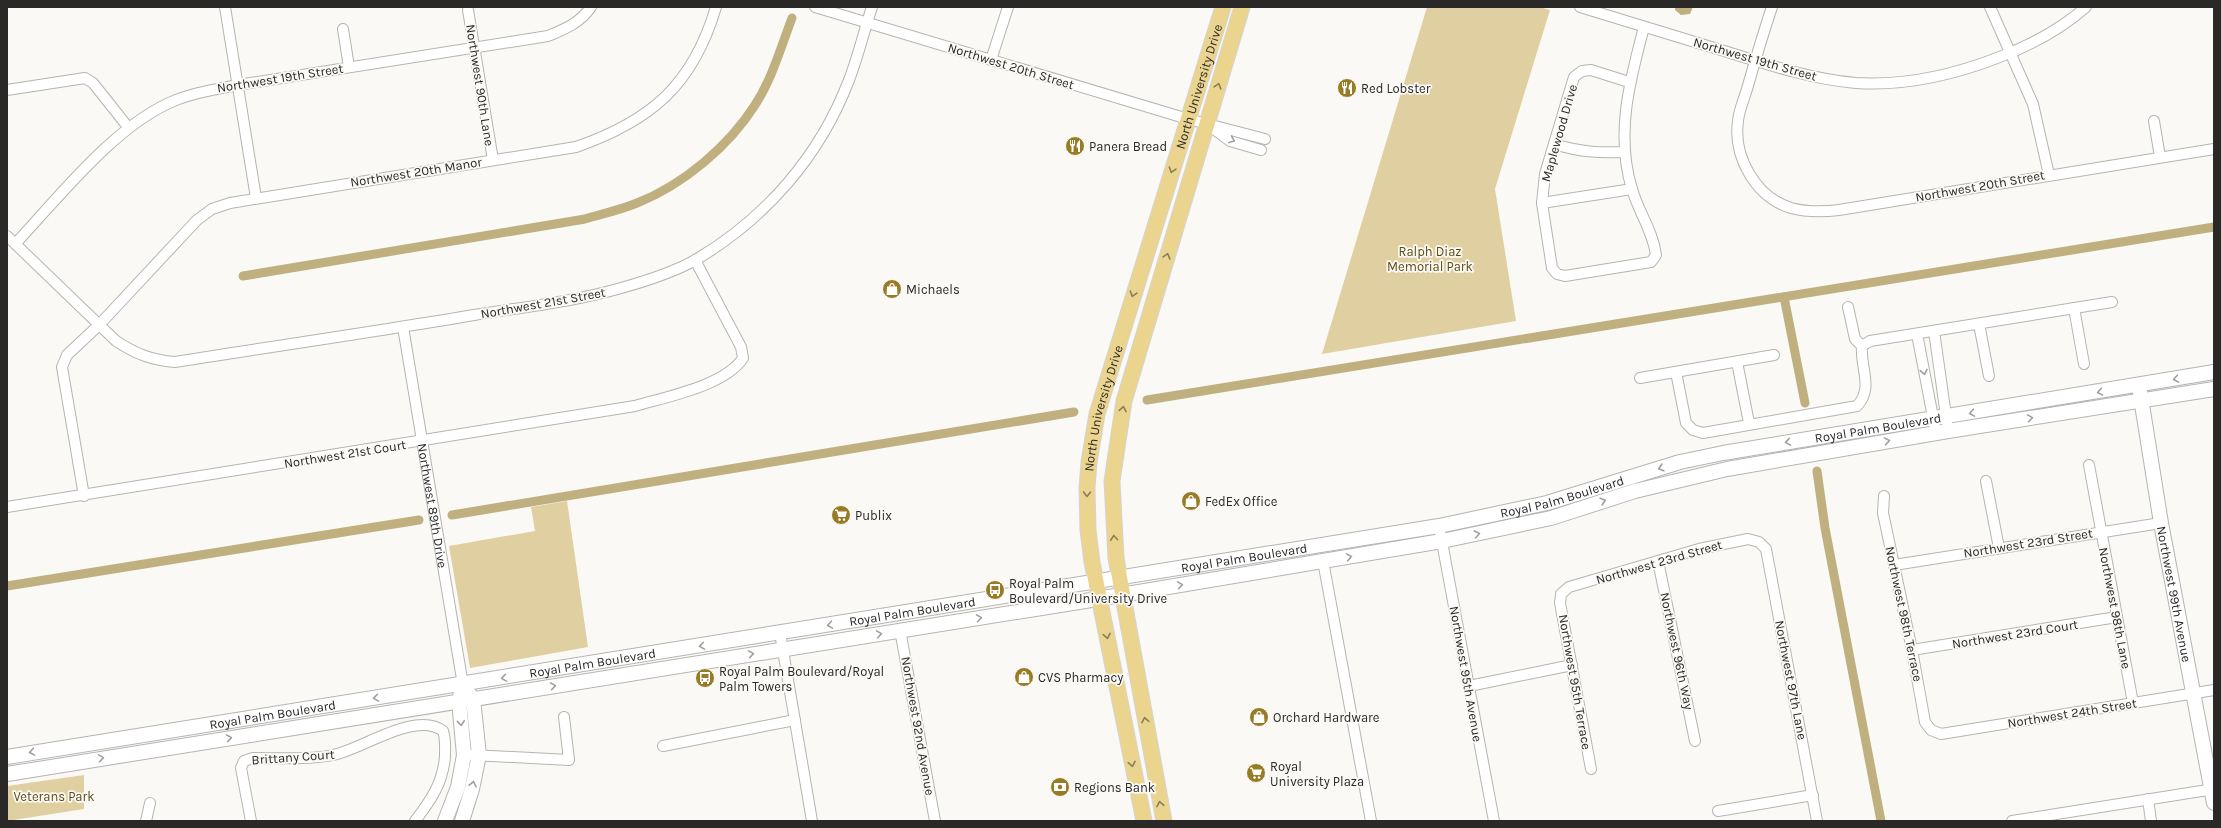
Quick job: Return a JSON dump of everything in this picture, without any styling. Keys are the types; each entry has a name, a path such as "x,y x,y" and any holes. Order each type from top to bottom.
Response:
{"main road":[{"name":"North University Drive","path":"1144,821 1096,580 1088,530 1087,508 1089,462 1094,430 1143,262 1223,7"},
{"name":"North University Drive","path":"1164,821 1119,577 1112,505 1115,457 1124,400 1242,7"},
{"path":"1143,262 1148,268 1151,276 1152,307"},
{"name":"Royal Palm Boulevard","path":"7,774 1122,595 1442,541 1551,518 1685,478 2138,385 2214,372"},
{"name":"Northwest 99th Avenue","path":"2138,385 2161,523 2192,693 2213,789 2214,803"},
{"name":"Royal Palm Boulevard","path":"7,757 56,748 463,685 1096,580 1439,526 1497,515 1546,503 1623,479 1695,459 1941,425 2141,401 2214,389"},
{"path":"1275,569 1279,564 1304,547"},
{"name":"Northwest 89th Drive","path":"462,821 472,789 479,756 473,699 463,685"},
{"name":"Northwest 89th Drive","path":"445,821 458,787 464,755 459,702 463,685"},
{"path":"23,771 42,763 56,748"}],"street":[{"path":"226,7 256,198"},
{"name":"Northwest 19th Street","path":"16,243 128,127 175,100 198,92 238,84 548,36 569,28 586,14 591,7"},
{"name":"Northwest 20th Manor","path":"84,496 62,367 67,355 99,325 197,220 212,209 230,203 576,147 606,136 634,122 655,106 675,87 693,64 708,34 716,7"},
{"name":"Northwest 20th Street","path":"815,7 1188,119 1265,139"},
{"name":"Northwest 21st Street","path":"7,236 16,243 116,341 136,354 155,360 175,362 587,297 622,288 695,260 736,232 765,208 814,150 849,80 872,7"},
{"path":"991,60 1008,7"},
{"name":"Northwest 19th Street","path":"1580,7 1592,9 1644,27 1811,77 1857,83 1900,82 1941,76 1974,67 2010,53 2047,34 2086,7"},
{"path":"1755,61 1772,7"},
{"path":"1990,7 2033,104 2042,134 2049,175"},
{"name":"Northwest 90th Lane","path":"468,10 492,160"},
{"name":"Maplewood Drive","path":"1629,82 1591,70 1582,71 1574,77 1545,174 1542,203 1552,268 1557,274 1565,276 1651,262 1656,255 1655,244 1632,189 1624,152 1624,118 1629,82 1644,27"},
{"path":"343,30 349,67"},
{"name":"Northwest 20th Street","path":"1755,61 1738,120 1738,143 1744,162 1754,182 1769,197 1790,208 1820,212 2214,149"},
{"path":"7,90 85,78 93,83 128,127"},
{"path":"2154,121 2160,157"},
{"name":"Northwest 20th Street","path":"1207,123 1230,141 1261,150"},
{"path":"1554,144 1578,151 1596,153 1624,152"},
{"path":"1542,203 1632,189"},
{"name":"Northwest 21st Court","path":"7,508 635,406 690,390 726,374 738,366 743,358 741,347 695,260"},
{"path":"1862,346 1870,341 2112,302"},
{"path":"1848,307 1855,339 1862,346"},
{"path":"2074,308 2084,364"},
{"path":"1979,324 1989,376"},
{"name":"Northwest 89th Drive","path":"403,327 463,685"},
{"path":"1934,331 1941,425"},
{"path":"1917,334 1941,425"},
{"path":"1676,372 1686,423 1693,430 1703,433 1749,423 1857,406 1864,398 1866,387 1861,357 1862,346"},
{"path":"1640,378 1774,355"},
{"path":"1737,362 1749,423"},
{"name":"Northwest 98th Lane","path":"2089,465 2133,703"},
{"path":"1986,481 1999,548"},
{"name":"Northwest 98th Terrace","path":"1884,496 1883,513 1912,650 1925,722 1931,730"},
{"name":"Northwest 23rd Street","path":"1894,565 2100,531 2161,523"},
{"name":"Northwest 95th Avenue","path":"1439,526 1494,821"},
{"name":"Northwest 23rd Street","path":"1561,594 1569,587 1698,549 1748,539 1759,542"},
{"name":"Northwest 97th Lane","path":"1759,542 1766,549 1817,821"},
{"path":"1323,561 1371,821"},
{"name":"Northwest 96th Way","path":"1658,561 1695,741"},
{"name":"Northwest 95th Terrace","path":"1561,594 1560,603 1591,769"},
{"name":"Northwest 23rd Court","path":"1912,650 2117,617"},
{"name":"Northwest 92nd Avenue","path":"900,630 935,821"},
{"path":"780,633 812,821"},
{"path":"1469,686 1572,665"},
{"name":"Northwest 24th Street","path":"1931,730 1941,734 2214,690"},
{"path":"464,755 569,760 564,717"},
{"path":"663,746 795,720"},
{"name":"Brittany Court","path":"251,821 241,768 244,761 252,758 332,756 391,731 430,724 443,731 446,739 442,779 434,795 415,821"},
{"path":"2012,821 2050,818 2148,799 2213,789"},
{"path":"1718,811 1813,795"},
{"path":"2148,799 2151,821"},
{"path":"146,821 150,803"}],"green space":[{"name":"Ralph Diaz Memorial Park","path":"1427,7 1539,7 1550,10 1495,189 1516,321 1322,354"},
{"path":"567,501 588,647 470,668 449,546 535,531 531,507"},
{"name":"Veterans Park","path":"84,775 84,809 7,821 7,786"}],"shaded area":[{"path":"1675,7 1693,7 1690,14 1681,15 1675,10"}],"waterway":[{"path":"243,276 585,219 637,203 671,186 688,175 704,163 732,135 761,95 776,63 792,18"},
{"path":"1147,400 2214,227"},
{"path":"1784,297 1805,403"},
{"path":"452,515 1074,412"},
{"path":"1817,471 1825,528 1881,821"},
{"path":"7,586 419,520"}],"place":[{"name":"Red Lobster","path":"1347,88"},
{"name":"Panera Bread","path":"1075,146"},
{"name":"Michaels","path":"892,289"},
{"name":"FedEx Office","path":"1191,501"},
{"name":"Publix","path":"841,515"},
{"name":"Royal Palm Boulevard/University Drive","path":"995,590"},
{"name":"CVS Pharmacy","path":"1024,677"},
{"name":"Royal Palm Boulevard/Royal Palm Towers","path":"705,678"},
{"name":"Orchard Hardware","path":"1259,717"},
{"name":"Royal University Plaza","path":"1256,773"},
{"name":"Regions Bank","path":"1060,787"}]}
